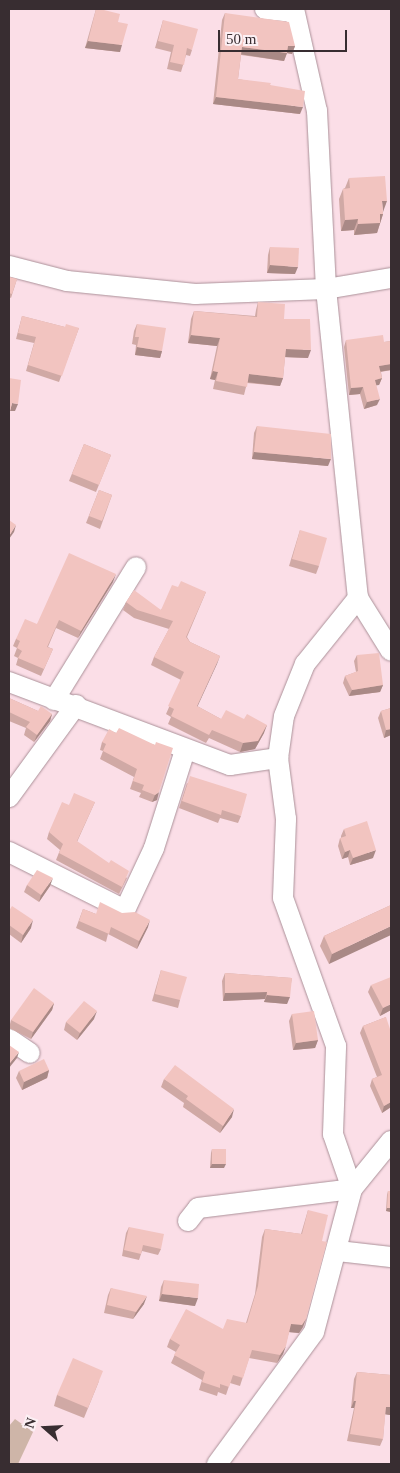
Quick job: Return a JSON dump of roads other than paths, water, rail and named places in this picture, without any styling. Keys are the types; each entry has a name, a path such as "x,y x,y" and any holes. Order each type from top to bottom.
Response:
{"street":[{"path":"265,9 294,11 317,110 326,289 358,598 391,651"},
{"path":"9,266 67,281 195,294 326,289 391,278"},
{"path":"54,700 136,567"},
{"path":"352,1190 333,1134 336,1046 284,898 286,819 278,758 284,716 305,664 358,598"},
{"path":"9,682 54,700 76,705 185,750 230,765 278,758"},
{"path":"9,797 76,705"},
{"path":"9,852 124,910 154,848 185,750"},
{"path":"9,1039 30,1053"},
{"path":"217,1464 314,1332 338,1251 352,1190 391,1141"},
{"path":"188,1221 198,1208 352,1190"},
{"path":"338,1251 391,1257"}]}
